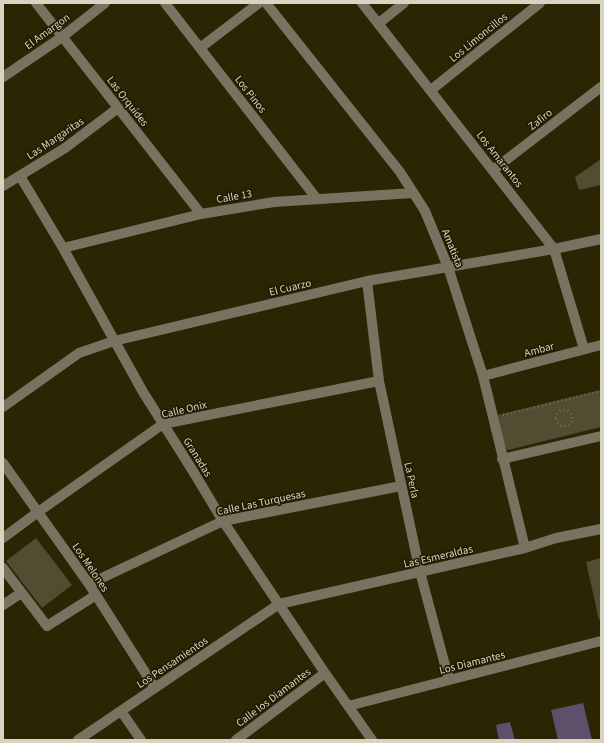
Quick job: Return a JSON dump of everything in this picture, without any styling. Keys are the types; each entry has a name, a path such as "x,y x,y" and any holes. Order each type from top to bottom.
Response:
{"street":[{"name":"Las Orquídes","path":"36,3 201,214"},
{"name":"El Amargon","path":"3,77 62,37 105,3"},
{"name":"Los Pinos","path":"165,3 317,200"},
{"path":"200,48 258,3"},
{"name":"Amatista","path":"266,3 400,172 425,211 448,267 483,376 502,459 525,548"},
{"name":"Los Amarantos","path":"362,3 554,249 584,349"},
{"path":"379,23 404,3"},
{"name":"Los Limoncillos","path":"431,90 540,3"},
{"name":"Zafiro","path":"493,170 601,87"},
{"name":"Las Margaritas","path":"3,186 65,148 118,108"},
{"name":"Granadas","path":"20,176 63,248 162,424 191,468 222,521 372,740"},
{"name":"Calle 13","path":"63,248 201,214 274,202 413,193"},
{"name":"El Cuarzo","path":"3,408 79,353 114,341 367,282 554,249 601,238"},
{"name":"La Perla","path":"367,282 379,381 420,572 449,680"},
{"name":"Ambar","path":"483,376 601,345"},
{"name":"Calle Onix","path":"3,538 162,424 379,381"},
{"path":"502,459 601,436"},
{"name":"Los Melones","path":"3,463 89,584 155,688"},
{"name":"Calle Las Turquesas","path":"89,584 222,521 401,486"},
{"name":"Las Esmeraldas","path":"279,604 525,548 556,538 601,529"},
{"path":"3,568 45,625 49,625 96,595"},
{"path":"3,605 21,593"},
{"name":"Los Pensamientos","path":"78,740 279,604"},
{"name":"Los Diamantes","path":"348,706 601,641"},
{"name":"Calle los Diamantes","path":"236,740 325,673"},
{"path":"121,711 141,740"}],"path":[{"path":"500,416 601,391"},
{"path":"601,401 601,406"},
{"path":"562,411 568,412 572,417 570,424 566,426 558,424 556,420 557,415 562,411"}],"shaded area":[{"path":"601,159 601,185 579,190 575,177"},
{"path":"601,390 601,427 508,450 504,446 498,415"},
{"path":"36,538 72,585 42,608 6,561"},
{"path":"601,558 601,619 599,620 586,562"}],"building":[{"path":"583,703 592,740 558,740 551,710"},
{"path":"510,722 515,740 499,740 496,725"}]}
